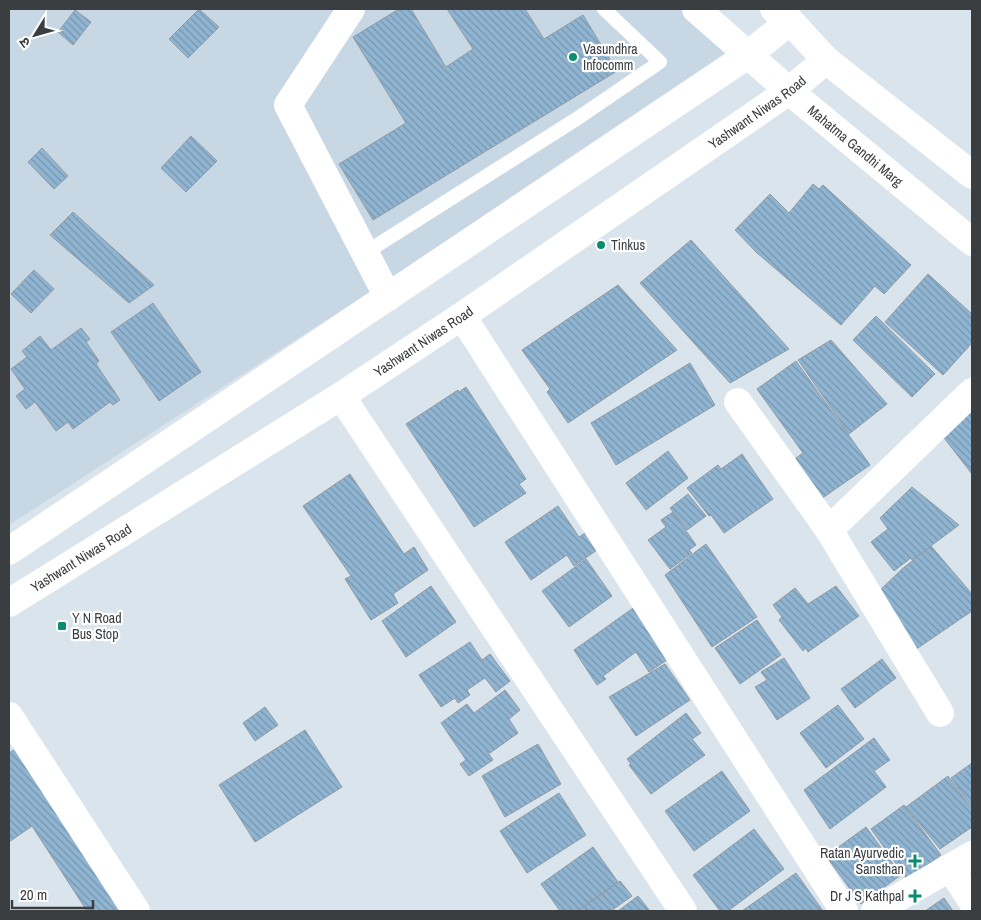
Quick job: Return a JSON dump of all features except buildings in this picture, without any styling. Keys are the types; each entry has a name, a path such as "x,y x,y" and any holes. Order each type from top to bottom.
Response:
{"street":[{"path":"351,9 288,105 388,297"},
{"name":"Mahatma Gandhi Marg","path":"696,9 789,91 972,242"},
{"path":"9,551 748,55 782,15 826,60 972,176"},
{"name":"Yashwant Niwas Road","path":"9,603 341,396 462,316 789,91 826,60"},
{"path":"462,316 844,911"},
{"path":"829,530 972,392"},
{"path":"341,396 683,911"},
{"path":"738,402 829,530 940,713"},
{"path":"9,716 136,911"},
{"path":"875,911 962,862 972,901"}],"lane":[{"path":"365,252 578,118 660,62 604,9"}],"shaded area":[{"path":"9,9 683,9 735,56 9,525"}],"place":[{"name":"Vasundhra Infocomm","path":"573,57"},
{"name":"Tinkus","path":"601,245"},
{"name":"Y N Road Bus Stop","path":"62,626"},
{"name":"Ratan Ayurvedic Sansthan","path":"915,861"},
{"name":"Dr J S Kathpal","path":"915,896"}]}
